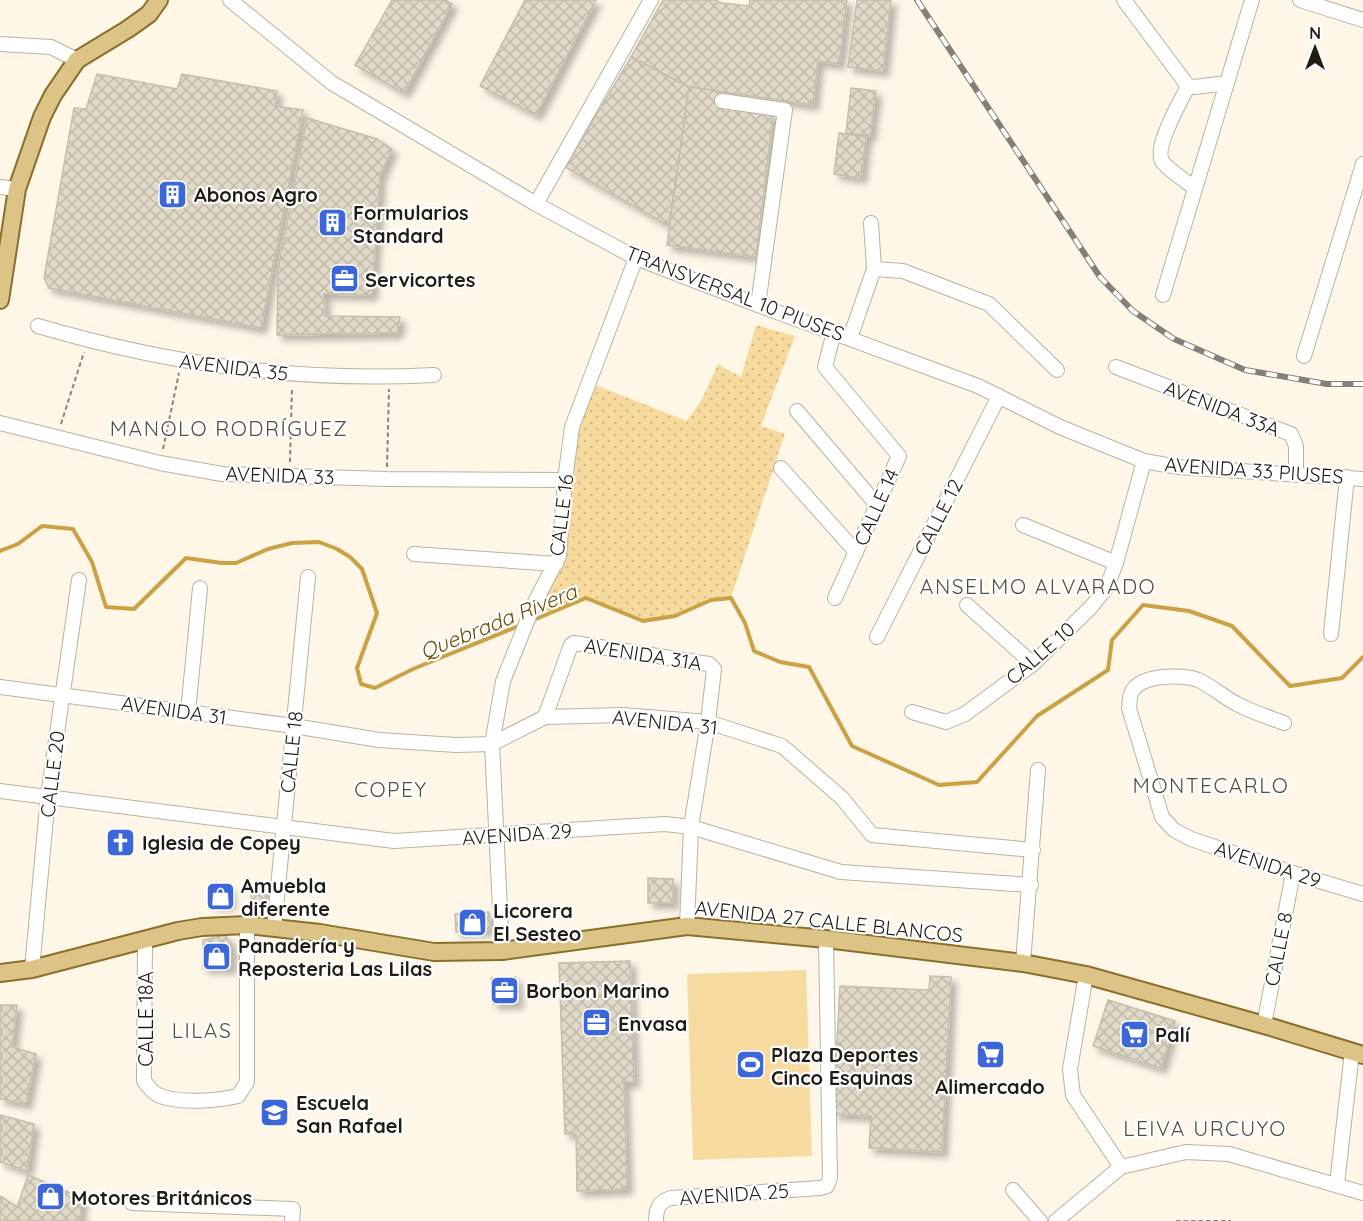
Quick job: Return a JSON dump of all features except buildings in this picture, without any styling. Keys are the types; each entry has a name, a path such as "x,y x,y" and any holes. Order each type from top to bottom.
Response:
{"main road":[{"path":"0,300 8,188 53,95 77,60 149,14 159,0"},
{"name":"AVENIDA 27 CALLE BLANCOS","path":"0,973 32,969 145,939 202,927 247,925 320,933 434,952 502,951 687,926 826,939 1023,963 1086,975 1264,1024 1357,1054"}],"street":[{"name":"TRANSVERSAL 10 PIUSES","path":"230,0 332,83 536,204 636,258 978,386 1060,427 1144,461"},
{"path":"536,204 651,0"},
{"path":"1124,0 1188,86 1227,83"},
{"path":"1163,295 1252,0"},
{"path":"1300,0 1363,20"},
{"path":"0,44 51,47 77,60"},
{"path":"1188,86 1163,140 1160,153 1163,162 1195,188"},
{"path":"722,101 785,110 758,305"},
{"path":"1304,356 1357,206 1363,164"},
{"path":"850,338 874,269 871,223"},
{"name":"CALLE 16","path":"502,951 492,744 503,681 534,604 559,556 572,427 636,258"},
{"path":"874,269 903,272 989,304 1057,370"},
{"name":"AVENIDA 35","path":"38,326 87,341 181,361 292,375 389,377 434,375"},
{"name":"CALLE 14","path":"834,332 825,367 899,456 835,598"},
{"name":"AVENIDA 33A","path":"1116,367 1291,434 1296,446 1296,473"},
{"name":"CALLE 12","path":"877,637 999,396"},
{"path":"797,411 877,504"},
{"name":"AVENIDA 33","path":"0,423 160,463 222,474 387,479 565,480"},
{"name":"AVENIDA 33 PIUSES","path":"1144,461 1178,468 1296,473 1363,479"},
{"name":"CALLE 10","path":"912,712 946,722 965,714 1033,664 1091,608 1107,587 1116,563 1144,461"},
{"path":"781,468 856,552"},
{"path":"1331,634 1347,477"},
{"path":"1023,525 1116,563"},
{"path":"414,554 556,564"},
{"name":"CALLE 18","path":"274,928 308,577"},
{"name":"CALLE 20","path":"32,969 48,796 79,580"},
{"path":"188,712 200,588"},
{"path":"967,605 1033,664"},
{"name":"AVENIDA 31A","path":"545,717 571,645 574,643 707,663 714,669 708,722"},
{"name":"AVENIDA 29","path":"1284,723 1236,704 1206,684 1183,676 1164,676 1139,683 1131,694 1130,708 1162,817 1174,830 1191,839 1363,894"},
{"name":"AVENIDA 31","path":"0,687 294,726 379,740 456,746 492,744"},
{"name":"AVENIDA 31","path":"545,717 623,715 708,722 782,746 842,798 872,835 1033,849"},
{"path":"492,744 545,717"},
{"path":"687,926 691,826 708,722"},
{"path":"1023,963 1031,885 1038,770"},
{"name":"AVENIDA 29","path":"0,791 283,825 394,841 665,824 691,826 841,872 1031,885"},
{"name":"CALLE 8","path":"1264,1024 1293,873"},
{"name":"CALLE 18A","path":"145,939 144,1082 156,1094 176,1100 221,1100 238,1096 247,1082 247,925"},
{"name":"AVENIDA 25","path":"656,1221 658,1205 663,1200 671,1198 827,1186 830,1178 826,939"},
{"path":"1086,975 1070,1069 1073,1095 1121,1167"},
{"path":"1337,1184 1357,1054"},
{"path":"1056,1221 1121,1167 1186,1152 1229,1154 1363,1192"},
{"path":"1014,1190 1040,1221"},
{"path":"132,1203 292,1215"}],"path":[{"path":"56,438 87,341"},
{"path":"160,463 181,361"},
{"path":"290,476 292,375"},
{"path":"387,479 389,377"},
{"path":"1176,1221 1231,1221"}],"shaded area":[{"path":"756,325 795,336 761,426 785,434 731,598 711,600 675,616 643,621 586,599 551,613 536,605 564,560 578,431 595,385 687,421 701,401 718,364 741,377"},
{"name":"Plaza Deportes Cinco Esquinas","path":"806,970 812,1156 693,1160 687,974"}],"waterway":[{"name":"Quebrada Rivera","path":"0,551 18,544 42,526 73,529 92,562 106,607 134,609 186,558 236,563 268,549 292,543 319,542 350,557 362,569 377,613 357,668 361,684 375,688 413,669 521,625"},
{"name":"Quebrada Rivera","path":"531,621 586,598 643,621 675,616 711,600 731,598 745,623 754,651 780,662 809,667 852,746 939,785 977,782 1037,716 1108,670 1112,640 1143,605 1189,611 1232,626 1290,686 1342,678 1363,657"}],"railway":[{"path":"917,0 1100,277 1133,311 1174,339 1245,370 1327,384 1363,384"}],"place":[{"name":"Abonos Agro","path":"173,194"},
{"name":"Formularios Standard","path":"332,223"},
{"name":"Servicortes","path":"344,279"},
{"name":"Iglesia de Copey","path":"121,842"},
{"name":"Amuebla diferente","path":"220,896"},
{"name":"Licorera El Sesteo","path":"472,922"},
{"name":"Panadería y Reposteria Las Lilas","path":"217,956"},
{"name":"Borbon Marino","path":"505,990"},
{"name":"Envasa","path":"597,1023"},
{"name":"Palí","path":"1134,1034"},
{"name":"Alimercado","path":"990,1055"},
{"name":"Plaza Deportes Cinco Esquinas","path":"750,1065"},
{"name":"Escuela San Rafael","path":"275,1113"},
{"name":"Motores Británicos","path":"50,1197"}],"district":[{"name":"MANOLO RODRÍGUEZ","path":"229,428"},
{"name":"ANSELMO ALVARADO","path":"1038,586"},
{"name":"MONTECARLO","path":"1211,785"},
{"name":"COPEY","path":"391,789"},
{"name":"LILAS","path":"202,1030"},
{"name":"LEIVA URCUYO","path":"1205,1128"}]}
